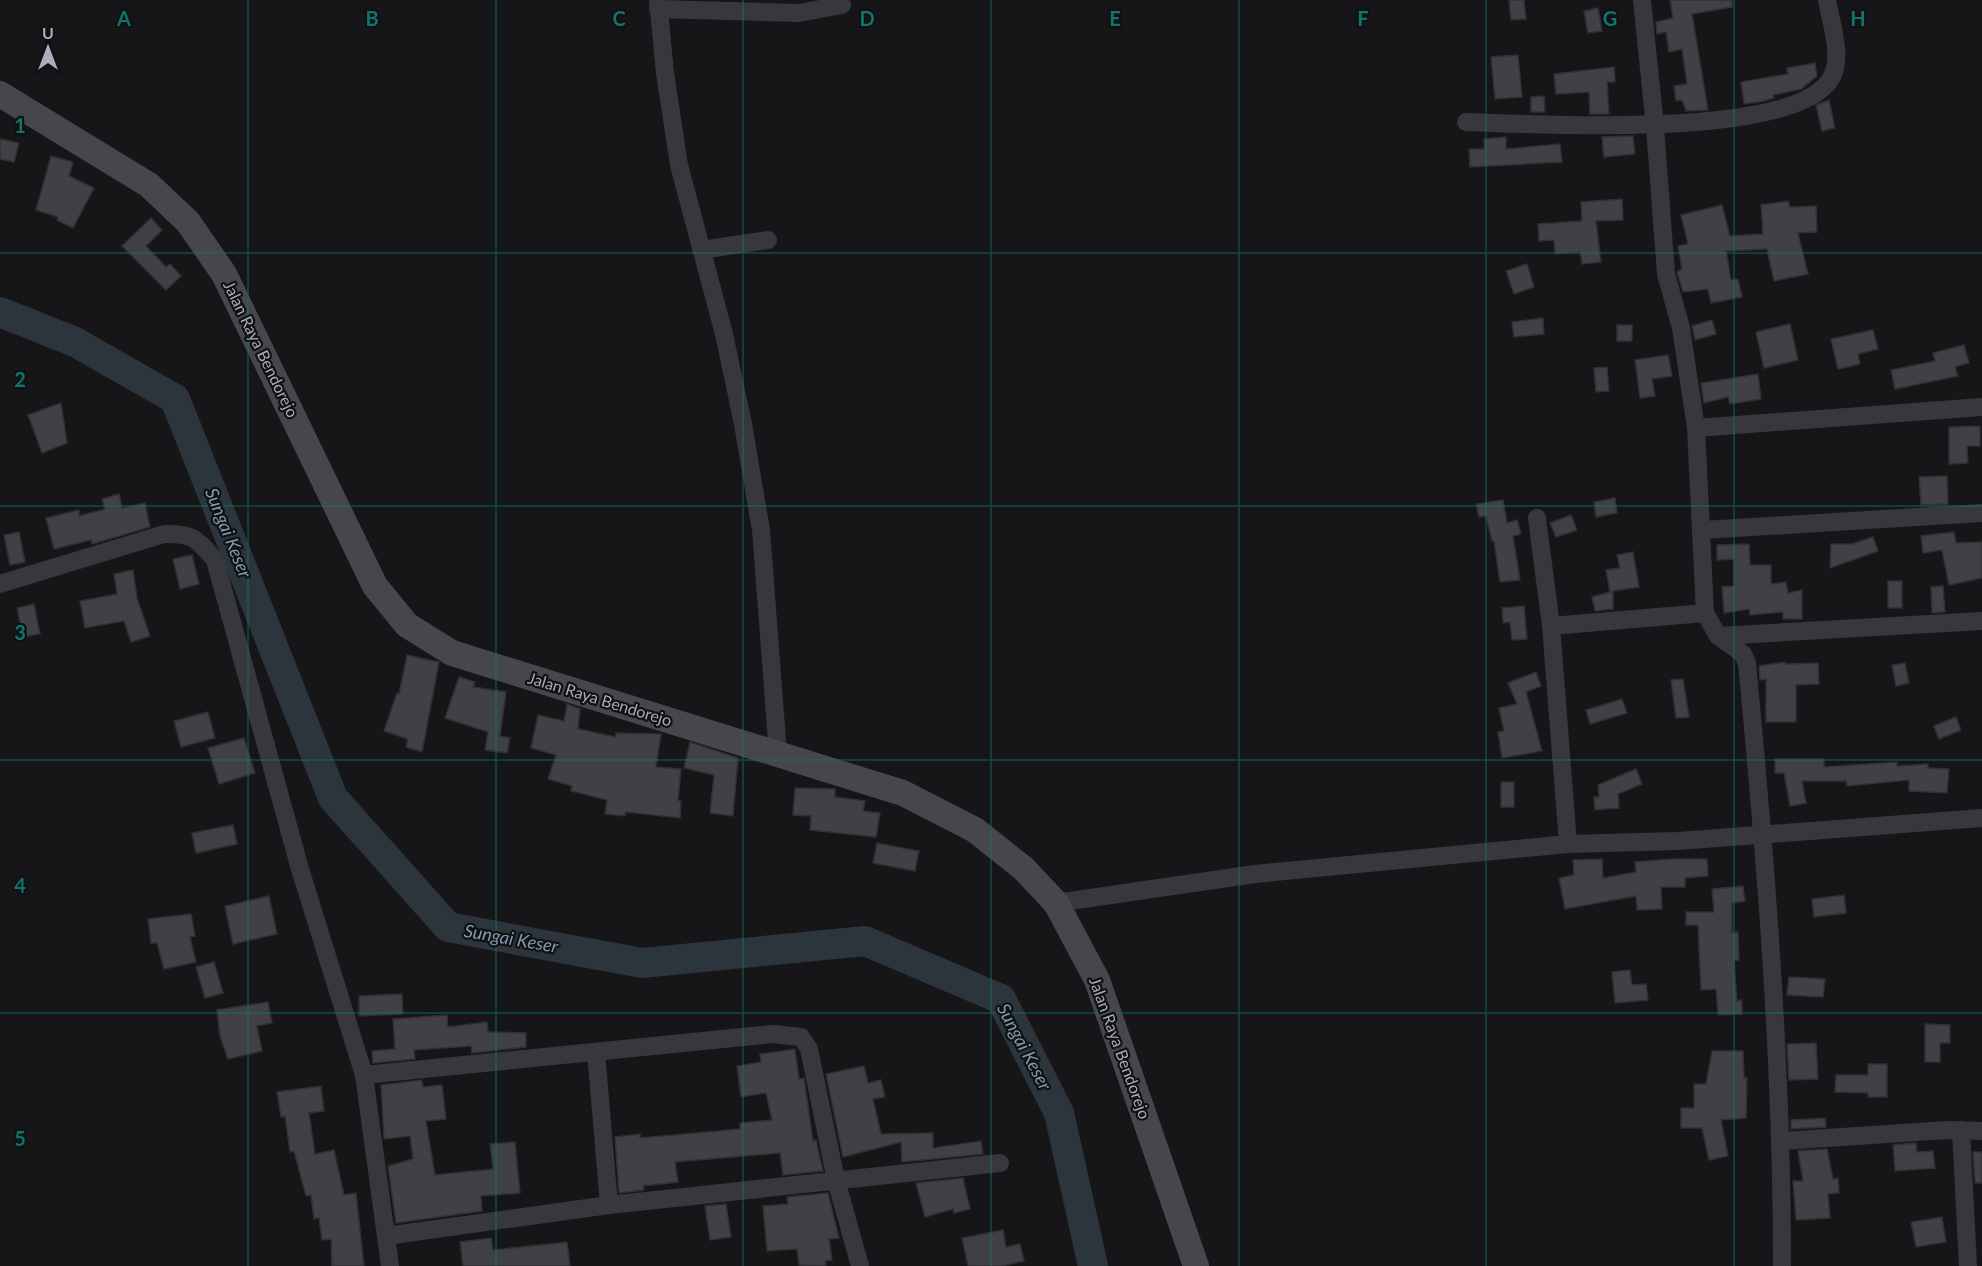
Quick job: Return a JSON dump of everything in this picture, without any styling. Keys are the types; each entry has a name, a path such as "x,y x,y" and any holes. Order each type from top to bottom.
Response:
{"main road":[{"name":"Jalan Raya Bendorejo","path":"0,94 149,185 189,222 224,273 375,586 407,625 452,653 903,793 975,830 1023,868 1056,903 1097,980 1196,1266"}],"street":[{"path":"1642,0 1655,127 1666,274 1682,328 1696,428 1703,530 1705,613 1718,636 1743,654 1747,663 1763,834 1782,1141 1782,1266"},
{"path":"1466,122 1655,127 1760,115 1818,95 1832,78 1837,61 1827,0"},
{"path":"778,754 761,530 743,424 724,334 680,165 658,4 799,13 842,5"},
{"path":"701,250 768,240"},
{"path":"1696,428 1982,407"},
{"path":"1703,530 1982,513"},
{"path":"1537,518 1551,626 1568,844"},
{"path":"0,584 164,534 185,533 201,543 215,560 300,869 364,1075 390,1266"},
{"path":"1551,626 1705,613"},
{"path":"1718,636 1982,621"},
{"path":"1056,903 1255,874 1568,844 1678,841 1982,818"},
{"path":"364,1075 773,1034 801,1037 809,1049 836,1179 860,1266"},
{"path":"596,1052 609,1204"},
{"path":"1782,1141 1961,1130 1982,1131"},
{"path":"1961,1130 1968,1266"},
{"path":"386,1236 609,1204 999,1163"}],"building":[{"path":"1509,0 1524,0 1526,19 1511,20"},
{"path":"1670,0 1732,0 1732,7 1692,14 1708,110 1686,111 1682,100 1676,101 1674,86 1687,84 1682,49 1669,52 1666,32 1657,34 1656,22 1673,18"},
{"path":"1598,8 1602,31 1588,33 1584,11"},
{"path":"1518,55 1522,97 1495,99 1491,57"},
{"path":"1815,63 1817,76 1801,89 1773,95 1774,98 1764,101 1744,104 1741,82 1788,74 1787,68"},
{"path":"1614,67 1615,82 1607,82 1609,114 1590,114 1589,92 1556,94 1554,74"},
{"path":"1544,96 1545,112 1531,112 1531,97"},
{"path":"1829,100 1835,128 1822,131 1816,105"},
{"path":"1633,136 1635,154 1604,157 1602,137"},
{"path":"1506,137 1506,149 1560,144 1562,162 1470,167 1469,149 1484,149 1484,139"},
{"path":"0,139 19,143 14,162 0,159"},
{"path":"51,156 73,162 69,176 94,188 73,228 57,220 58,217 36,210"},
{"path":"1622,199 1623,220 1596,221 1601,262 1582,264 1580,252 1555,254 1554,240 1539,241 1538,224 1582,221 1581,202"},
{"path":"1788,201 1790,207 1816,206 1817,232 1798,233 1808,274 1774,281 1767,249 1726,251 1731,280 1738,279 1742,297 1711,303 1708,289 1683,292 1677,272 1682,269 1678,246 1688,244 1681,215 1722,205 1730,236 1763,234 1761,205"},
{"path":"151,218 162,230 146,246 166,267 170,264 181,276 166,290 122,246"},
{"path":"1527,264 1534,287 1514,294 1506,271"},
{"path":"1543,318 1544,334 1514,337 1512,322"},
{"path":"1712,320 1716,334 1695,340 1692,326"},
{"path":"1790,324 1798,360 1764,368 1756,332"},
{"path":"1617,325 1632,325 1632,341 1617,341"},
{"path":"1873,330 1878,349 1858,354 1860,364 1838,369 1831,339"},
{"path":"1964,345 1969,363 1955,367 1958,376 1895,389 1891,370 1935,361 1933,353"},
{"path":"1668,355 1672,376 1652,379 1655,396 1640,398 1635,360"},
{"path":"1607,367 1609,391 1596,392 1594,368"},
{"path":"1758,374 1761,399 1730,404 1728,397 1704,403 1701,383"},
{"path":"61,403 67,443 42,453 28,415"},
{"path":"1980,426 1980,446 1967,446 1968,463 1949,464 1949,427"},
{"path":"1947,476 1948,504 1921,505 1919,477"},
{"path":"119,494 122,508 145,503 150,527 92,544 91,540 54,549 46,518 79,510 79,516 105,509 102,499"},
{"path":"1615,498 1617,513 1596,517 1594,502"},
{"path":"1503,500 1507,523 1517,520 1521,534 1513,536 1520,580 1500,582 1494,541 1492,541 1486,516 1479,517 1476,504"},
{"path":"1571,515 1577,530 1556,537 1550,523"},
{"path":"19,532 25,562 10,565 4,535"},
{"path":"1954,532 1956,543 1982,542 1982,578 1949,585 1942,550 1923,553 1921,536"},
{"path":"1873,537 1878,551 1830,568 1831,544 1852,544"},
{"path":"1749,544 1750,565 1771,565 1771,584 1786,582 1788,593 1802,590 1802,619 1783,619 1783,612 1750,615 1749,609 1724,613 1722,587 1734,586 1734,559 1717,560 1717,545"},
{"path":"1633,552 1639,587 1613,591 1613,609 1595,611 1592,597 1610,592 1606,570 1620,568 1617,555"},
{"path":"192,555 199,584 180,589 173,559"},
{"path":"133,570 137,598 150,636 131,642 124,621 85,628 80,601 117,594 114,574"},
{"path":"1888,581 1902,581 1902,608 1888,608"},
{"path":"1943,586 1945,612 1932,613 1931,587"},
{"path":"34,604 40,634 23,637 17,608"},
{"path":"1524,606 1527,639 1512,640 1510,622 1503,623 1502,608"},
{"path":"407,655 439,662 422,752 406,747 408,739 384,731 397,693 399,694"},
{"path":"1785,662 1785,664 1818,663 1819,684 1796,685 1796,722 1766,722 1766,679 1760,680 1759,666"},
{"path":"1905,663 1909,683 1896,686 1892,665"},
{"path":"1536,672 1541,686 1526,692 1542,751 1502,758 1498,732 1504,731 1499,708 1517,704 1508,683"},
{"path":"459,677 475,682 473,687 506,692 500,736 510,738 507,753 485,750 488,732 445,718"},
{"path":"1683,679 1689,717 1676,718 1671,680"},
{"path":"1622,699 1627,713 1590,724 1586,710"},
{"path":"567,704 580,709 578,729 616,737 616,733 661,734 656,767 681,769 678,800 681,801 680,818 626,812 625,816 605,814 607,800 571,791 572,786 548,779 556,755 531,748 538,715 564,721"},
{"path":"208,712 215,738 181,747 174,721"},
{"path":"1956,717 1961,730 1939,739 1934,726"},
{"path":"244,738 255,773 219,784 208,748"},
{"path":"690,742 738,758 733,816 710,813 714,775 684,768"},
{"path":"1775,759 1824,759 1824,767 1897,762 1897,766 1928,764 1928,768 1949,769 1947,793 1909,791 1909,780 1847,786 1846,781 1802,781 1806,803 1790,806 1784,773 1775,773"},
{"path":"1636,769 1642,784 1618,794 1619,808 1595,810 1594,797 1599,797 1598,785"},
{"path":"1501,782 1514,782 1514,807 1501,807"},
{"path":"795,788 835,789 835,797 865,801 863,811 880,813 876,837 810,830 811,816 793,815"},
{"path":"233,825 237,844 196,853 192,833"},
{"path":"877,843 919,851 915,871 873,863"},
{"path":"1602,859 1603,878 1636,872 1635,862 1671,859 1707,859 1708,876 1685,878 1685,887 1661,887 1662,909 1637,910 1636,896 1565,909 1559,878 1574,875 1573,860"},
{"path":"1743,886 1745,901 1732,903 1732,933 1738,932 1739,960 1734,961 1737,1001 1742,1000 1742,1014 1718,1015 1716,989 1701,990 1698,925 1686,925 1686,912 1714,912 1712,889"},
{"path":"1844,895 1846,913 1814,917 1812,899"},
{"path":"269,896 277,934 233,944 225,906"},
{"path":"191,914 195,936 190,937 196,962 164,969 157,943 151,943 148,919"},
{"path":"214,962 223,993 205,998 196,967"},
{"path":"1630,970 1632,985 1646,984 1648,1000 1615,1003 1612,972"},
{"path":"1789,977 1825,979 1823,997 1787,995"},
{"path":"402,994 403,1014 359,1016 359,996"},
{"path":"268,1002 272,1023 257,1026 262,1051 228,1059 220,1036 217,1010"},
{"path":"447,1015 448,1027 487,1022 488,1032 526,1033 526,1047 472,1053 471,1046 414,1050 415,1059 373,1063 372,1051 395,1049 393,1019"},
{"path":"1925,1024 1950,1025 1950,1043 1940,1043 1940,1062 1925,1062"},
{"path":"1816,1043 1818,1079 1789,1080 1787,1044"},
{"path":"795,1049 799,1079 804,1078 813,1141 816,1140 823,1171 783,1175 780,1153 675,1162 678,1182 643,1186 644,1190 619,1193 615,1137 640,1134 640,1138 740,1129 740,1123 772,1120 766,1093 741,1097 737,1066 761,1062 760,1054"},
{"path":"1712,1051 1743,1051 1744,1078 1747,1078 1746,1118 1721,1120 1728,1156 1709,1160 1702,1128 1681,1128 1681,1108 1694,1108 1694,1084 1706,1084"},
{"path":"1868,1064 1887,1064 1887,1097 1868,1097 1868,1093 1835,1092 1836,1075 1868,1075"},
{"path":"864,1066 868,1083 881,1080 885,1097 873,1099 881,1134 933,1133 933,1148 981,1141 983,1154 902,1162 901,1142 843,1157 826,1074"},
{"path":"422,1080 423,1087 442,1085 446,1119 426,1121 435,1175 493,1169 490,1144 515,1142 520,1193 481,1196 482,1211 396,1223 388,1166 413,1159 410,1136 384,1139 381,1085"},
{"path":"321,1086 324,1111 309,1113 315,1154 334,1150 344,1195 356,1193 364,1266 332,1266 331,1239 322,1240 319,1218 314,1219 311,1195 306,1196 294,1151 290,1152 285,1116 281,1117 277,1092"},
{"path":"1825,1118 1826,1127 1791,1129 1791,1120"},
{"path":"1916,1143 1917,1152 1933,1151 1935,1168 1895,1171 1893,1145"},
{"path":"1827,1149 1833,1179 1838,1178 1839,1193 1828,1194 1830,1218 1796,1220 1793,1181 1803,1181 1798,1151"},
{"path":"1973,1152 1982,1152 1982,1183 1975,1183"},
{"path":"963,1178 970,1209 954,1213 953,1209 925,1217 916,1183"},
{"path":"828,1193 839,1238 829,1239 832,1260 825,1261 826,1266 799,1265 797,1249 767,1251 763,1206 788,1204 787,1197"},
{"path":"726,1204 731,1237 710,1240 705,1206"},
{"path":"1942,1217 1946,1242 1916,1247 1911,1222"},
{"path":"1003,1230 1006,1247 1020,1244 1024,1261 1002,1266 968,1266 962,1238"},
{"path":"491,1238 493,1250 567,1242 570,1266 463,1266 460,1242"}],"waterway":[{"name":"Sungai Keser","path":"0,312 75,342 175,399 333,798 448,927 642,963 865,941 1001,999 1059,1113 1093,1266"}]}
